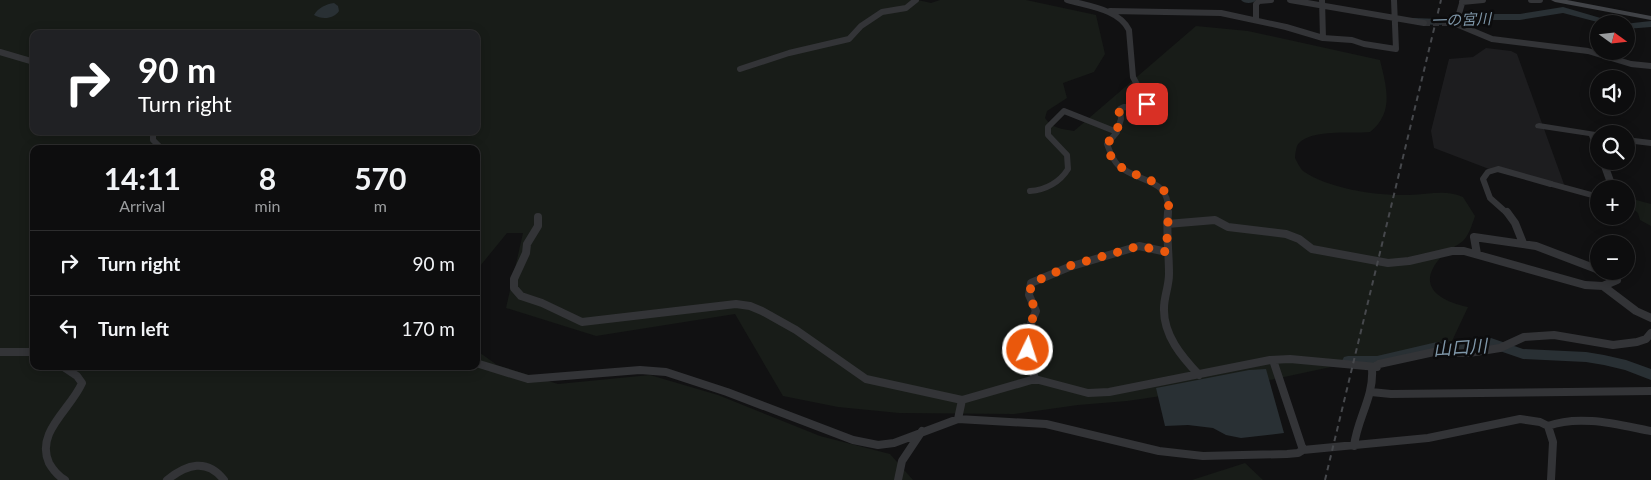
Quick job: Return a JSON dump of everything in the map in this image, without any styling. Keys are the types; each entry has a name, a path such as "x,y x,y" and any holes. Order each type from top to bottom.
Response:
{"main road":[{"path":"1555,0 1651,18"}],"street":[{"path":"740,69 789,53 849,39 860,26 882,12 906,8 916,0"},
{"path":"1067,0 1107,11 1221,13 1286,26 1323,38 1352,40 1364,44 1396,49 1394,0"},
{"path":"1256,20 1256,4 1260,1 1271,0"},
{"path":"1290,0 1322,2 1394,19 1424,23"},
{"path":"1456,24 1463,1 1482,0"},
{"path":"1531,0 1540,0"},
{"path":"1322,2 1323,38"},
{"path":"1107,11 1122,20 1128,30 1133,77 1147,104 1143,108 1124,107 1120,109 1121,119 1116,132 1107,144 1108,151 1115,164 1162,189 1168,199 1167,252 1169,280 1164,313 1168,333 1180,355 1199,375"},
{"path":"1448,23 1456,24 1492,39 1588,51 1631,64 1651,66"},
{"path":"0,52 30,61"},
{"path":"1030,191 1038,192 1049,187 1068,169 1069,162 1065,153 1048,134 1048,128 1064,111 1116,132"},
{"path":"1539,126 1590,134"},
{"path":"1635,141 1651,144"},
{"path":"1523,243 1519,229 1512,217 1486,194 1483,179 1488,172 1498,170 1590,195"},
{"path":"538,217 538,226 526,244 526,254 514,279 514,288 521,296 542,303 582,322 736,304 750,306 816,342 866,379 962,400 1035,379 1088,393 1124,389 1199,375 1243,364 1274,360 1290,359 1377,367"},
{"path":"1167,224 1215,220 1228,227 1286,234 1299,239 1312,248 1329,253 1388,263 1409,261 1452,251 1477,254 1584,285 1603,286 1617,280"},
{"path":"1477,254 1474,237 1536,246 1590,267"},
{"path":"1035,379 1026,342 1027,331 1036,311 1029,295 1032,283 1069,266 1139,246 1167,252"},
{"path":"1603,286 1636,310 1651,318"},
{"path":"1354,446 1356,427 1374,382 1372,368 1377,367 1378,364 1434,352 1469,353 1503,347 1524,337 1554,336 1613,345 1637,342 1646,339 1651,334"},
{"path":"0,352 30,351"},
{"path":"1274,360 1304,450"},
{"path":"480,364 496,371 528,379 640,370 666,372 728,392 853,440 878,444 894,443 958,419 1046,424 1159,451 1204,456 1287,454 1304,450 1428,438 1520,418 1540,422 1548,426 1553,442 1551,480"},
{"path":"64,480 58,477 47,461 45,450 47,437 79,392 82,383 77,376 68,370"},
{"path":"1371,392 1391,394 1651,391"},
{"path":"958,419 962,400"},
{"path":"1548,426 1556,423 1598,421 1651,431"},
{"path":"898,480 902,461 922,431"},
{"path":"167,480 176,472 195,466 209,467 215,470 224,480"}],"shaded area":[{"path":"0,0 918,0 931,3 940,0 1026,0 1096,15 1105,54 1094,72 1063,83 1067,98 1047,111 1045,118 1054,126 1074,131 1196,26 1248,31 1380,60 1387,98 1383,116 1378,124 1370,132 1330,133 1310,136 1302,140 1297,146 1295,158 1303,171 1340,187 1369,193 1416,195 1450,193 1463,197 1475,216 1470,230 1461,243 1443,255 1435,265 1430,282 1433,289 1439,295 1447,300 1468,307 1452,341 1265,381 1127,401 1078,405 1014,414 899,413 838,407 783,396 735,314 596,336 506,308 523,233 507,233 480,266 480,145 30,145 30,370 480,370 480,353 497,365 558,384 650,375 718,395 820,436 890,454 913,480 0,480"},
{"path":"334,3 338,6 339,11 334,16 324,18 314,15 322,7"},
{"path":"1486,48 1511,51 1517,54 1565,187 1489,169 1434,148 1431,131 1449,59 1473,57"},
{"path":"1635,200 1651,204 1651,226 1640,220 1638,213 1635,211"},
{"path":"1266,369 1284,433 1241,438 1226,435 1213,428 1188,425 1165,426 1156,388 1249,370"},
{"path":"1245,463 1263,480 1192,480"}],"waterway":[{"name":"一の宮川","path":"1245,0 1252,0"},
{"name":"一の宮川","path":"1413,21 1441,22 1455,17 1520,17 1563,10 1590,17"},
{"name":"一の宮川","path":"1635,25 1651,24"},
{"name":"山口川","path":"1348,361 1377,361 1437,347 1470,348 1479,344 1491,343 1523,354 1586,357 1604,360 1626,365 1651,375"}],"tunnel":[{"path":"1424,23 1448,23"}],"railway":[{"path":"1325,480 1441,0"}],"route":[{"path":"1028,350 1026,342 1027,331 1036,311 1029,295 1032,283 1069,266 1139,246 1167,252 1168,199 1162,189 1150,181 1130,174 1115,164 1108,151 1107,144 1116,132 1121,119 1120,109 1124,107 1143,108 1147,104"}]}
